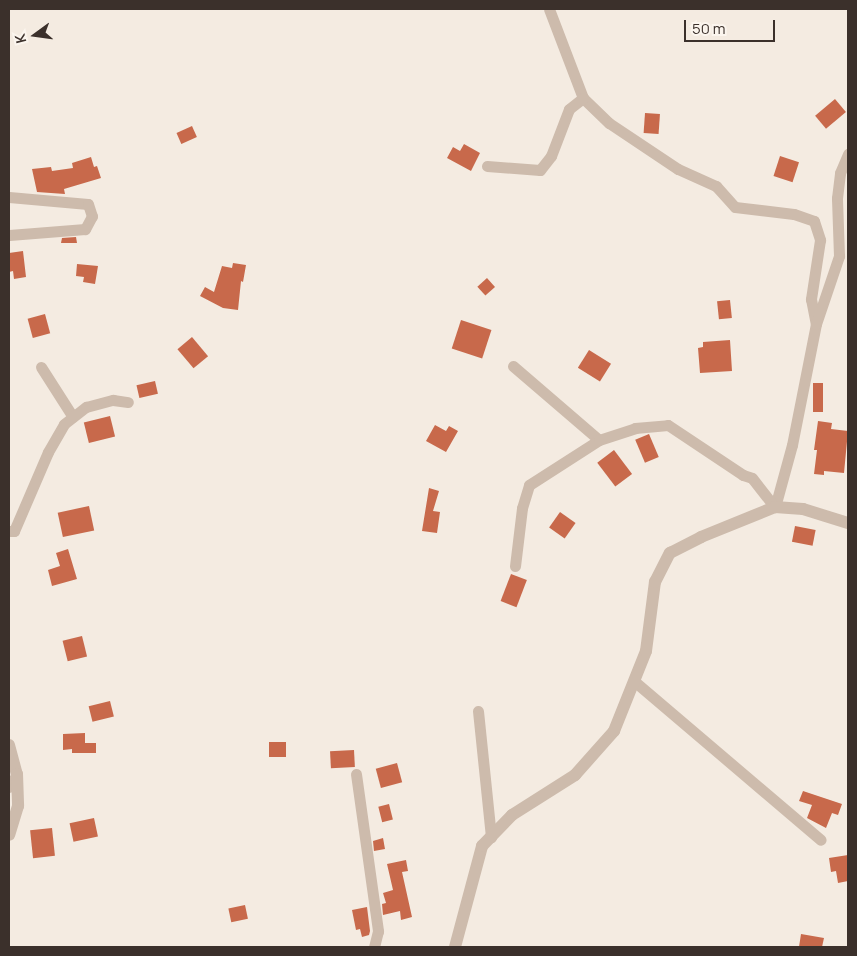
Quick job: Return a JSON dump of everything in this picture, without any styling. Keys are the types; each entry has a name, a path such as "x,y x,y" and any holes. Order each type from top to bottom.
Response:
{"street":[{"path":"549,9 583,98 609,123 678,169 716,186 734,206 794,214 814,221 820,240 811,299 816,324"},
{"path":"487,166 540,170 550,156 569,109 583,98"},
{"path":"774,507 792,445 816,324 840,256 838,198 840,173 848,154"},
{"path":"9,197 88,204 92,216 85,229 9,235"},
{"path":"513,366 599,440"},
{"path":"42,367 73,417"},
{"path":"9,531 14,530 48,452 64,424 86,407 113,400 128,402"},
{"path":"515,566 522,508 529,485 599,440 635,428 668,425 743,475 752,478 774,507"},
{"path":"455,947 482,846 512,815 576,775 614,731 646,650 655,582 670,553 701,537 774,507 803,509 848,523"},
{"path":"634,681 821,840"},
{"path":"478,711 491,837"},
{"path":"9,746 17,774 18,806 9,835"},
{"path":"9,787 17,774"},
{"path":"356,774 378,931 374,947"}],"building":[{"path":"835,99 846,112 826,129 815,116"},
{"path":"645,113 660,114 659,134 644,133"},
{"path":"192,126 197,137 181,144 176,133"},
{"path":"464,144 480,153 471,171 447,158 453,147 460,151"},
{"path":"780,156 799,162 793,182 774,176"},
{"path":"91,157 94,167 97,166 101,178 64,189 65,194 37,192 32,169 51,167 52,171 73,168 72,163"},
{"path":"76,237 77,243 61,243 62,238"},
{"path":"23,251 26,277 14,279 13,271 9,272 9,253"},
{"path":"233,263 246,265 243,282 241,281 238,310 223,308 200,296 205,287 214,292 222,266 232,268"},
{"path":"77,264 98,266 95,284 83,282 84,277 76,276"},
{"path":"487,278 495,287 485,296 477,287"},
{"path":"730,300 732,318 719,319 717,301"},
{"path":"45,314 50,333 33,338 28,319"},
{"path":"461,320 491,330 482,358 452,349"},
{"path":"192,337 208,356 194,368 177,349"},
{"path":"730,340 732,371 700,373 698,348 703,347 703,342"},
{"path":"589,350 611,364 600,382 578,368"},
{"path":"155,381 158,394 139,398 136,385"},
{"path":"813,383 823,383 823,412 813,412"},
{"path":"110,416 115,436 89,443 84,423"},
{"path":"818,421 832,423 831,429 848,431 844,473 824,471 824,475 814,474 817,450 814,450"},
{"path":"435,425 446,431 449,426 458,431 446,452 426,441"},
{"path":"649,434 659,457 645,463 635,440"},
{"path":"614,450 632,474 615,487 597,463"},
{"path":"429,488 439,491 433,511 440,512 437,533 422,531"},
{"path":"89,506 94,530 63,537 58,513"},
{"path":"560,512 576,523 565,538 549,528"},
{"path":"795,526 816,530 813,546 792,542"},
{"path":"68,549 77,579 52,586 48,570 60,566 56,553"},
{"path":"511,574 527,580 516,607 501,601"},
{"path":"82,636 87,656 68,661 63,641"},
{"path":"110,701 114,717 93,722 89,706"},
{"path":"85,733 85,743 96,743 96,753 72,753 72,749 63,750 63,734"},
{"path":"269,742 286,742 286,757 269,757"},
{"path":"354,750 355,767 331,768 330,751"},
{"path":"397,763 402,782 381,788 376,769"},
{"path":"803,791 842,804 838,815 832,813 826,828 807,818 812,805 799,801"},
{"path":"389,804 393,820 382,822 378,807"},
{"path":"94,818 98,837 73,842 70,823"},
{"path":"52,828 55,856 33,858 30,830"},
{"path":"383,838 385,849 374,851 373,841"},
{"path":"848,855 848,881 838,883 836,871 831,872 829,858"},
{"path":"406,860 408,871 402,872 412,917 401,920 400,911 383,915 382,904 386,903 383,893 393,890 387,864"},
{"path":"245,905 248,919 231,922 228,909"},
{"path":"367,907 370,931 369,935 362,937 360,929 356,930 352,910"},
{"path":"801,934 824,938 822,947 799,947"}]}
